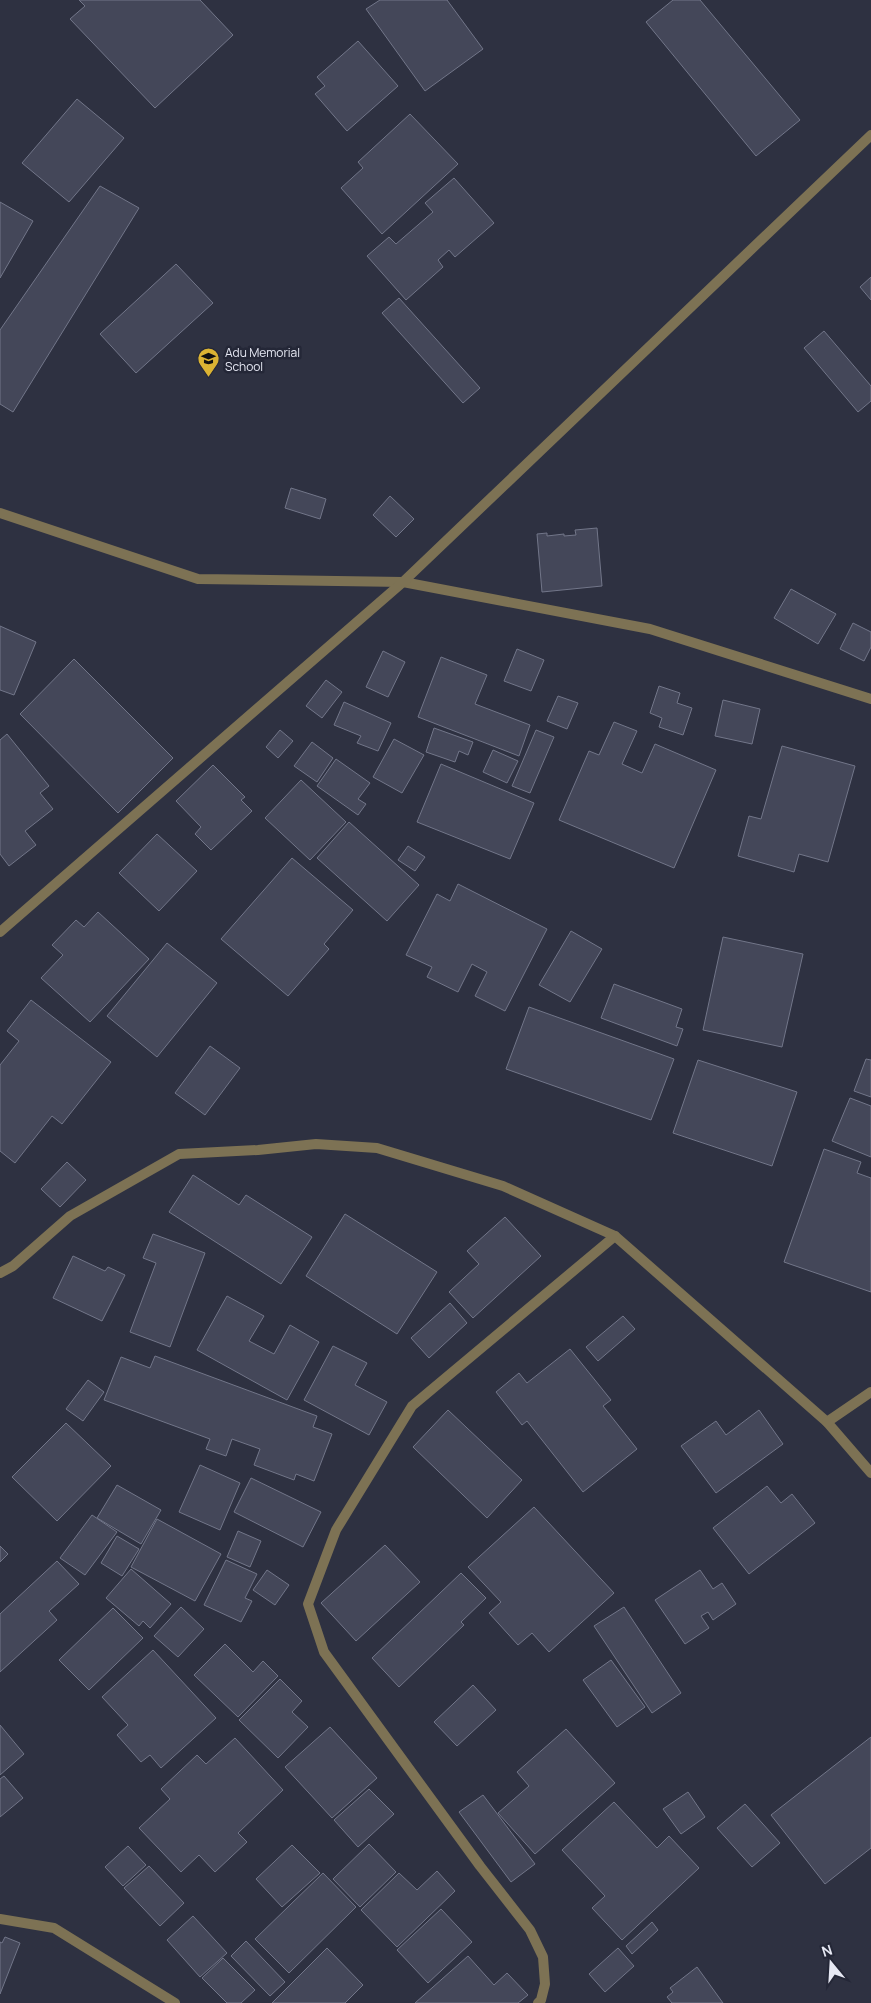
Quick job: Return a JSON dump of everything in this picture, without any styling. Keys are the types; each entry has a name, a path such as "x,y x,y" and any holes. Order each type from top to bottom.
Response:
{"street":[{"path":"0,932 403,582 871,135"},
{"path":"0,513 198,579 403,582 650,629 871,699"},
{"path":"0,1273 13,1266 70,1216 179,1154 258,1150 316,1144 377,1148 494,1183 615,1236 827,1422 871,1473"},
{"path":"538,2003 541,2000 545,1984 542,1957 530,1930 480,1866 324,1652 308,1604 336,1530 412,1406 615,1236"},
{"path":"827,1422 871,1392"},
{"path":"0,1919 54,1928 175,2003"}],"building":[{"path":"79,0 200,0 233,35 155,108 70,19 85,6"},
{"path":"380,0 447,0 483,49 425,91 366,9"},
{"path":"673,0 700,0 800,120 756,156 646,22"},
{"path":"358,41 398,86 347,131 315,94 325,86 317,77"},
{"path":"77,99 124,138 69,202 22,163"},
{"path":"410,114 458,164 382,234 341,188 363,168 358,162"},
{"path":"454,178 494,223 455,257 449,250 438,260 443,267 406,300 367,256 389,237 396,244 433,212 425,203"},
{"path":"100,186 139,208 13,412 0,404 0,330"},
{"path":"0,202 33,221 0,278"},
{"path":"176,264 213,303 136,373 100,334"},
{"path":"871,277 871,300 860,287"},
{"path":"399,298 480,388 463,403 382,313"},
{"path":"824,331 871,386 871,401 858,412 804,348"},
{"path":"291,488 326,499 320,519 285,508"},
{"path":"390,496 414,519 396,537 373,515"},
{"path":"597,528 602,586 542,592 537,534 547,533 547,536 576,535 575,530"},
{"path":"791,589 836,614 818,644 774,618"},
{"path":"853,623 871,632 871,647 864,661 840,649"},
{"path":"0,626 36,642 14,695 0,690"},
{"path":"517,649 544,660 531,691 504,681"},
{"path":"383,651 405,662 388,697 366,687"},
{"path":"441,657 487,675 475,704 530,725 519,756 418,717"},
{"path":"74,659 173,758 118,813 20,714"},
{"path":"326,680 342,692 322,718 306,706"},
{"path":"659,686 680,693 677,703 692,708 683,735 659,727 662,718 650,713"},
{"path":"558,696 578,703 567,729 547,721"},
{"path":"723,700 760,709 752,744 715,736"},
{"path":"344,702 391,723 378,751 357,743 361,736 334,725"},
{"path":"614,722 637,731 622,764 642,773 655,744 716,770 674,868 559,820 589,751 599,755"},
{"path":"434,728 473,742 468,755 459,751 455,762 426,752"},
{"path":"280,730 293,741 278,758 266,747"},
{"path":"536,730 554,737 530,793 512,786"},
{"path":"7,734 49,786 40,793 53,809 25,831 36,845 9,866 0,854 0,740"},
{"path":"394,739 424,755 402,793 373,777"},
{"path":"312,742 333,758 317,782 294,766"},
{"path":"782,746 855,766 828,862 799,854 794,872 738,856 749,816 761,819"},
{"path":"493,750 518,761 507,783 483,772"},
{"path":"336,759 370,783 358,799 366,804 358,815 317,786"},
{"path":"441,764 534,803 510,859 417,822"},
{"path":"213,765 245,797 241,800 252,811 211,850 195,834 201,827 176,801"},
{"path":"301,780 346,822 310,860 265,818"},
{"path":"349,822 419,885 387,921 317,858"},
{"path":"157,834 197,871 159,911 119,873"},
{"path":"408,846 425,857 415,871 398,860"},
{"path":"292,858 353,910 324,944 329,949 288,996 221,939"},
{"path":"458,884 547,929 505,1011 475,996 487,972 472,964 458,992 427,977 432,967 406,955 437,894 450,901"},
{"path":"98,912 149,959 90,1022 41,978 63,955 52,945 76,920 84,927"},
{"path":"571,931 602,949 570,1002 539,985"},
{"path":"723,937 803,954 782,1047 703,1030"},
{"path":"167,943 217,983 157,1057 107,1016"},
{"path":"614,984 682,1009 676,1027 683,1029 677,1046 601,1018"},
{"path":"31,1000 111,1062 62,1124 52,1116 15,1163 0,1151 0,1065 19,1041 7,1031"},
{"path":"529,1007 674,1059 651,1120 506,1069"},
{"path":"210,1046 240,1068 205,1115 175,1093"},
{"path":"866,1059 871,1060 871,1097 854,1091"},
{"path":"698,1060 797,1092 772,1166 673,1133"},
{"path":"850,1098 871,1106 871,1157 832,1141"},
{"path":"824,1149 861,1162 857,1173 871,1178 871,1292 784,1262"},
{"path":"67,1162 86,1180 60,1207 41,1189"},
{"path":"193,1175 239,1205 246,1195 312,1237 281,1284 169,1212"},
{"path":"345,1214 437,1272 397,1334 306,1276"},
{"path":"505,1217 541,1256 473,1318 449,1292 479,1264 467,1251"},
{"path":"153,1234 205,1253 170,1347 130,1332 156,1263 143,1258"},
{"path":"73,1256 105,1271 108,1267 125,1275 102,1321 53,1298"},
{"path":"227,1296 264,1316 249,1341 274,1354 290,1325 319,1342 287,1400 197,1350"},
{"path":"450,1303 467,1323 429,1358 411,1338"},
{"path":"623,1316 635,1329 598,1361 586,1347"},
{"path":"333,1346 367,1363 355,1385 387,1402 369,1435 304,1400"},
{"path":"570,1349 611,1400 603,1406 637,1449 583,1492 527,1421 522,1425 496,1392 519,1373 527,1383"},
{"path":"155,1356 317,1416 313,1427 332,1434 314,1481 296,1474 294,1480 254,1465 260,1449 232,1439 226,1456 206,1449 210,1439 104,1400 121,1357 150,1368"},
{"path":"88,1380 104,1392 83,1421 66,1409"},
{"path":"448,1410 522,1480 487,1518 413,1447"},
{"path":"759,1410 783,1444 716,1493 681,1446 716,1421 726,1435"},
{"path":"66,1423 111,1466 57,1521 12,1477"},
{"path":"200,1465 240,1483 220,1530 179,1512"},
{"path":"251,1478 321,1512 303,1547 234,1512"},
{"path":"117,1485 161,1510 141,1544 97,1518"},
{"path":"767,1486 781,1503 792,1494 815,1523 749,1574 713,1528"},
{"path":"534,1507 614,1593 549,1652 532,1633 518,1645 489,1613 501,1602 468,1567"},
{"path":"92,1515 117,1532 85,1575 60,1558"},
{"path":"157,1519 221,1554 195,1601 131,1567"},
{"path":"238,1531 261,1541 250,1567 227,1557"},
{"path":"117,1536 139,1549 122,1576 101,1563"},
{"path":"385,1545 420,1582 356,1641 321,1603"},
{"path":"0,1546 8,1554 0,1562"},
{"path":"226,1560 257,1574 245,1598 252,1601 241,1622 204,1605"},
{"path":"57,1561 79,1584 49,1611 57,1620 0,1672 0,1614"},
{"path":"131,1569 171,1604 150,1628 143,1621 139,1626 106,1598"},
{"path":"267,1570 289,1585 275,1605 253,1590"},
{"path":"700,1570 713,1589 722,1583 736,1604 713,1620 708,1612 701,1616 709,1628 685,1644 655,1600"},
{"path":"461,1573 486,1598 461,1622 464,1625 399,1687 372,1658"},
{"path":"181,1607 204,1629 178,1657 154,1636"},
{"path":"624,1607 681,1693 652,1713 594,1626"},
{"path":"113,1608 143,1638 89,1690 59,1660"},
{"path":"225,1644 253,1672 263,1661 278,1676 238,1717 194,1675"},
{"path":"153,1650 216,1718 161,1768 150,1755 141,1762 117,1735 128,1725 102,1697"},
{"path":"611,1660 645,1707 617,1727 583,1680"},
{"path":"280,1679 302,1701 292,1712 308,1727 278,1758 239,1720"},
{"path":"473,1685 496,1710 457,1746 434,1722"},
{"path":"0,1725 24,1754 0,1775"},
{"path":"330,1727 377,1778 332,1818 285,1767"},
{"path":"566,1729 615,1783 535,1854 498,1813 529,1786 517,1772"},
{"path":"871,1737 871,1848 825,1884 771,1815"},
{"path":"235,1738 283,1790 238,1833 247,1842 215,1872 199,1855 181,1872 139,1828 170,1799 161,1789 197,1755 206,1764"},
{"path":"4,1776 23,1798 0,1817 0,1779"},
{"path":"369,1789 394,1814 358,1847 334,1820"},
{"path":"688,1792 705,1817 681,1834 663,1809"},
{"path":"483,1795 535,1864 511,1882 459,1812"},
{"path":"614,1802 657,1848 669,1836 699,1868 622,1940 592,1908 605,1896 562,1850"},
{"path":"745,1804 780,1843 752,1867 717,1828"},
{"path":"369,1844 396,1872 360,1907 333,1879"},
{"path":"292,1845 320,1873 282,1907 256,1879"},
{"path":"128,1846 146,1865 123,1886 105,1867"},
{"path":"149,1866 184,1903 160,1926 124,1888"},
{"path":"437,1871 455,1891 397,1947 361,1910 399,1873 417,1890"},
{"path":"323,1873 356,1907 289,1973 255,1939"},
{"path":"441,1909 472,1942 428,1983 397,1950"},
{"path":"193,1916 227,1953 200,1977 167,1940"},
{"path":"652,1922 658,1930 632,1954 626,1946"},
{"path":"5,1937 20,1943 0,1994 0,1942 2,1943"},
{"path":"246,1941 285,1982 270,1996 231,1956"},
{"path":"327,1948 363,1985 345,2003 272,2003"},
{"path":"618,1948 634,1966 605,1992 589,1974"},
{"path":"468,1956 494,1985 507,1973 528,1995 518,2003 415,2003"},
{"path":"223,1958 255,1990 241,2003 227,2003 202,1978"},
{"path":"697,1967 723,2003 672,2003 667,1997 673,1992 670,1988"}],"place":[{"name":"Adu Memorial School","path":"209,378"}]}
